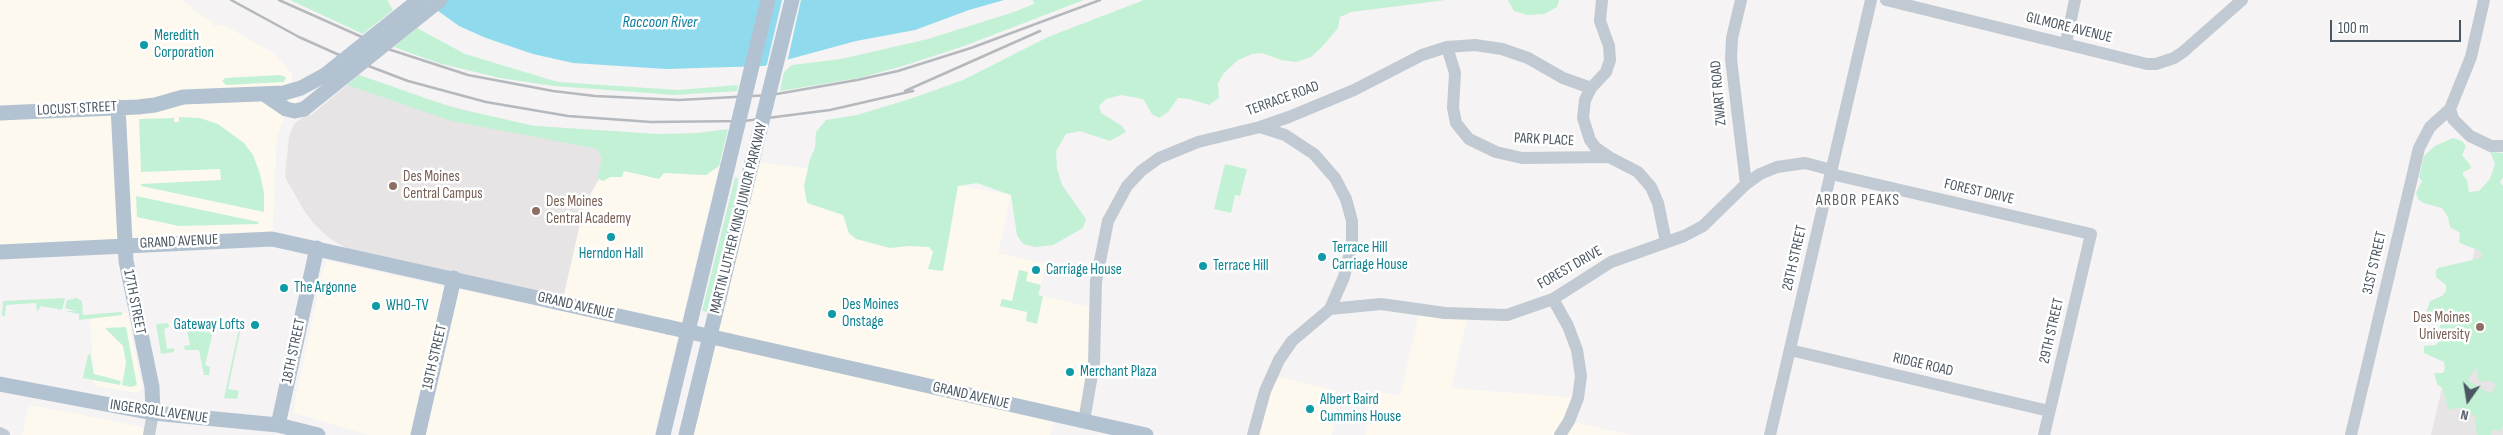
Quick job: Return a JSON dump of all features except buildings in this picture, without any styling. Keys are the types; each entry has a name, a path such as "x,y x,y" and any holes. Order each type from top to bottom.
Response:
{"main road":[{"name":"LOCUST STREET","path":"0,113 118,108 155,105 183,97 291,92 325,75 419,0"},
{"path":"264,94 286,109 295,112 304,109 440,0"},
{"name":"MARTIN LUTHER KING JUNIOR PARKWAY","path":"663,435 768,0"},
{"name":"MARTIN LUTHER KING JUNIOR PARKWAY","path":"686,435 792,0"},
{"name":"17TH STREET","path":"118,108 125,245 131,290 152,387 154,414"},
{"name":"GRAND AVENUE","path":"0,252 255,238 272,239 454,278 1146,435"},
{"name":"18TH STREET","path":"278,425 317,248"},
{"name":"19TH STREET","path":"418,435 454,278"},
{"name":"INGERSOLL AVENUE","path":"0,384 154,414 278,425 318,435"}],"street":[{"path":"1602,0 1600,21 1609,46 1610,60 1606,72 1591,88 1583,108 1584,126 1596,148 1609,157"},
{"name":"ZWART ROAD","path":"1741,0 1734,32 1731,59 1746,184"},
{"name":"28TH STREET","path":"1770,435 1871,0"},
{"name":"GILMORE AVENUE","path":"1886,0 2147,64 2166,62 2183,52 2242,0"},
{"path":"2066,43 2075,0"},
{"path":"2484,0 2471,56 2450,109 2453,119 2470,136 2491,146 2503,146"},
{"name":"TERRACE ROAD","path":"1084,421 1092,383 1094,308 1099,263 1108,221 1119,197 1141,171 1172,152 1213,137 1260,127 1354,90 1422,55 1447,47 1475,45 1502,49 1528,58 1564,78 1591,88"},
{"name":"PARK PLACE","path":"1447,47 1455,74 1453,108 1456,123 1469,139 1496,152 1522,158 1609,157 1638,172 1651,187 1658,203 1666,242"},
{"name":"31ST STREET","path":"2351,435 2419,148 2430,127 2450,109"},
{"path":"1254,435 1265,391 1278,360 1292,341 1330,309 1344,277 1352,244 1352,221 1346,199 1335,178 1314,154 1285,135 1260,127"},
{"name":"FOREST DRIVE","path":"1330,309 1381,304 1445,313 1507,315 1553,299 1611,262 1703,226 1746,184 1760,174 1786,165 1805,163 1832,172 2091,234"},
{"name":"29TH STREET","path":"2044,435 2091,234"},
{"path":"1553,299 1568,326 1577,350 1581,376 1572,413 1560,435"},
{"name":"RIDGE ROAD","path":"1790,350 2049,411"},
{"name":"17TH STREET","path":"149,435 154,414"},
{"path":"0,433 4,435"}],"shaded area":[{"name":"Meredith Corporation","path":"0,0 182,0 213,22 213,26 224,25 275,54 292,74 292,80 286,85 298,100 285,115 277,137 272,239 0,252"},
{"name":"Des Moines Central Campus","path":"359,75 425,99 483,115 534,126 625,132 584,206 562,303 362,258 328,237 315,225 305,212 285,177 289,137 294,124 308,113 310,116"},
{"path":"752,162 958,185 1011,195 998,253 1046,264 1038,295 1094,308 1084,421 1055,415 1050,435 686,435"},
{"path":"607,165 688,175 706,175 719,166 654,435 369,435 294,413 323,269 327,261 560,311 584,206"},
{"name":"Des Moines University","path":"2484,211 2503,215 2503,435 2431,435"},
{"path":"1420,309 1468,314 1451,388 1578,398 1569,421 1631,435 1365,435 1375,391 1400,396"},
{"path":"127,311 142,388 137,393 94,385 90,318 122,315"},
{"path":"1271,375 1341,392 1332,435 1254,435"},
{"path":"29,405 139,426 144,430 145,435 22,435"}],"green space":[{"path":"290,0 387,0 393,10 363,34"},
{"path":"1033,0 1084,0 964,46 903,66 859,78 780,91 784,72 792,65 841,59 928,39 1011,13 1034,4"},
{"path":"1144,0 1446,0 1351,12 1340,17 1338,28 1311,57 1296,62 1281,60 1262,53 1252,54 1238,60 1224,73 1218,83 1219,98 1209,105 1178,98 1168,112 1159,118 1152,114 1143,99 1121,95 1106,99 1099,106 1101,113 1122,126 1126,132 1110,141 1080,131 1066,134 1056,151 1057,168 1062,185 1086,219 1083,228 1053,245 1035,247 1023,244 1017,235 1011,195 977,183 958,186 943,271 928,269 933,252 929,247 909,246 890,248 856,239 849,233 843,215 807,203 804,186 810,159 815,148 816,132 826,120 857,115 963,80 1048,37"},
{"path":"1508,0 1559,0 1557,7 1544,14 1527,15 1514,11"},
{"path":"417,28 465,54 558,82 678,90 738,85 737,91 674,95 554,86 500,78 438,63 394,47"},
{"path":"280,75 286,77 284,82 226,85 222,81 225,78"},
{"path":"359,75 451,107 534,126 658,134 697,133 728,129 719,166 706,175 664,173 659,179 624,171 622,177 610,177 603,181 597,178 602,158 598,150 452,121 347,85"},
{"path":"179,117 200,118 218,124 244,143 253,155 260,174 264,193 264,212 141,186 141,184 221,180 220,169 141,172 139,119 174,118 174,122 179,122"},
{"path":"2453,138 2462,141 2466,146 2462,155 2471,166 2470,169 2463,172 2463,175 2467,180 2469,192 2479,191 2490,179 2495,164 2490,152 2503,153 2503,177 2500,182 2503,186 2503,426 2500,431 2492,430 2491,435 2477,435 2475,416 2461,408 2448,409 2443,389 2437,384 2434,373 2443,373 2445,369 2444,362 2424,353 2424,346 2436,345 2439,341 2441,316 2430,317 2426,313 2430,301 2442,296 2446,291 2446,285 2436,277 2436,271 2438,268 2481,258 2483,255 2478,250 2459,242 2460,233 2450,227 2448,217 2442,208 2423,203 2418,199 2416,193 2422,181 2419,177 2424,156 2435,146","holes":["2476,368 2478,369 2478,379 2480,381 2491,381 2496,384 2492,393 2470,382 2468,379"]},
{"path":"1225,164 1247,169 1240,196 1235,195 1231,213 1214,209"},
{"path":"735,177 738,178 737,189 708,312 702,311"},
{"path":"136,196 259,222 258,224 179,226 137,217"},
{"path":"1019,270 1028,272 1026,281 1041,285 1038,295 1043,296 1037,324 1026,321 1027,312 1000,306 1002,299 1012,301"},
{"path":"74,297 82,301 83,315 122,312 122,315 79,320 79,314 65,311 76,311 65,308 67,300 74,299"},
{"path":"65,298 62,310 41,306 37,312 36,303 6,305 5,316 2,316 3,301"},
{"path":"241,319 245,319 245,323 242,323 228,389 239,391 237,399 224,398"},
{"path":"212,321 218,322 220,329 214,328 205,365 210,367 209,375 204,375 199,350 185,350 184,346 190,345 187,331 181,331 180,325 183,324 184,330 208,328 205,329 205,333 209,332"},
{"path":"168,323 169,327 164,329 167,349 174,348 174,352 161,354 156,324"},
{"path":"126,327 137,385 131,387 122,385 126,363 123,346 105,328"},
{"path":"90,354 94,374 121,381 120,385 83,378 88,355"}],"water":[{"name":"Raccoon River","path":"423,0 1004,0 969,10 915,30 856,41 764,66 666,69 573,63 533,54 486,38 459,26"}],"pier":[{"path":"782,0 801,0 787,63 766,68"}],"railway":[{"path":"231,0 299,37 337,54 408,81 486,102 568,116 651,122 744,121 830,110 913,91"},
{"path":"279,0 391,50 468,75 553,91 595,96 679,100 771,95 898,71 971,48 1100,0"},
{"path":"905,91 1040,31"}],"place":[{"name":"Meredith Corporation","path":"144,45"},
{"name":"Des Moines Central Campus","path":"393,186"},
{"name":"Des Moines Central Academy","path":"536,211"},
{"name":"Herndon Hall","path":"611,237"},
{"name":"Terrace Hill Carriage House","path":"1322,257"},
{"name":"Terrace Hill","path":"1203,266"},
{"name":"Carriage House","path":"1036,270"},
{"name":"The Argonne","path":"284,288"},
{"name":"WHO-TV","path":"376,306"},
{"name":"Des Moines Onstage","path":"832,314"},
{"name":"Gateway Lofts","path":"255,325"},
{"name":"Des Moines University","path":"2480,327"},
{"name":"Merchant Plaza","path":"1070,372"},
{"name":"Albert Baird Cummins House","path":"1310,409"}],"district":[{"name":"ARBOR PEAKS","path":"1858,201"}]}
